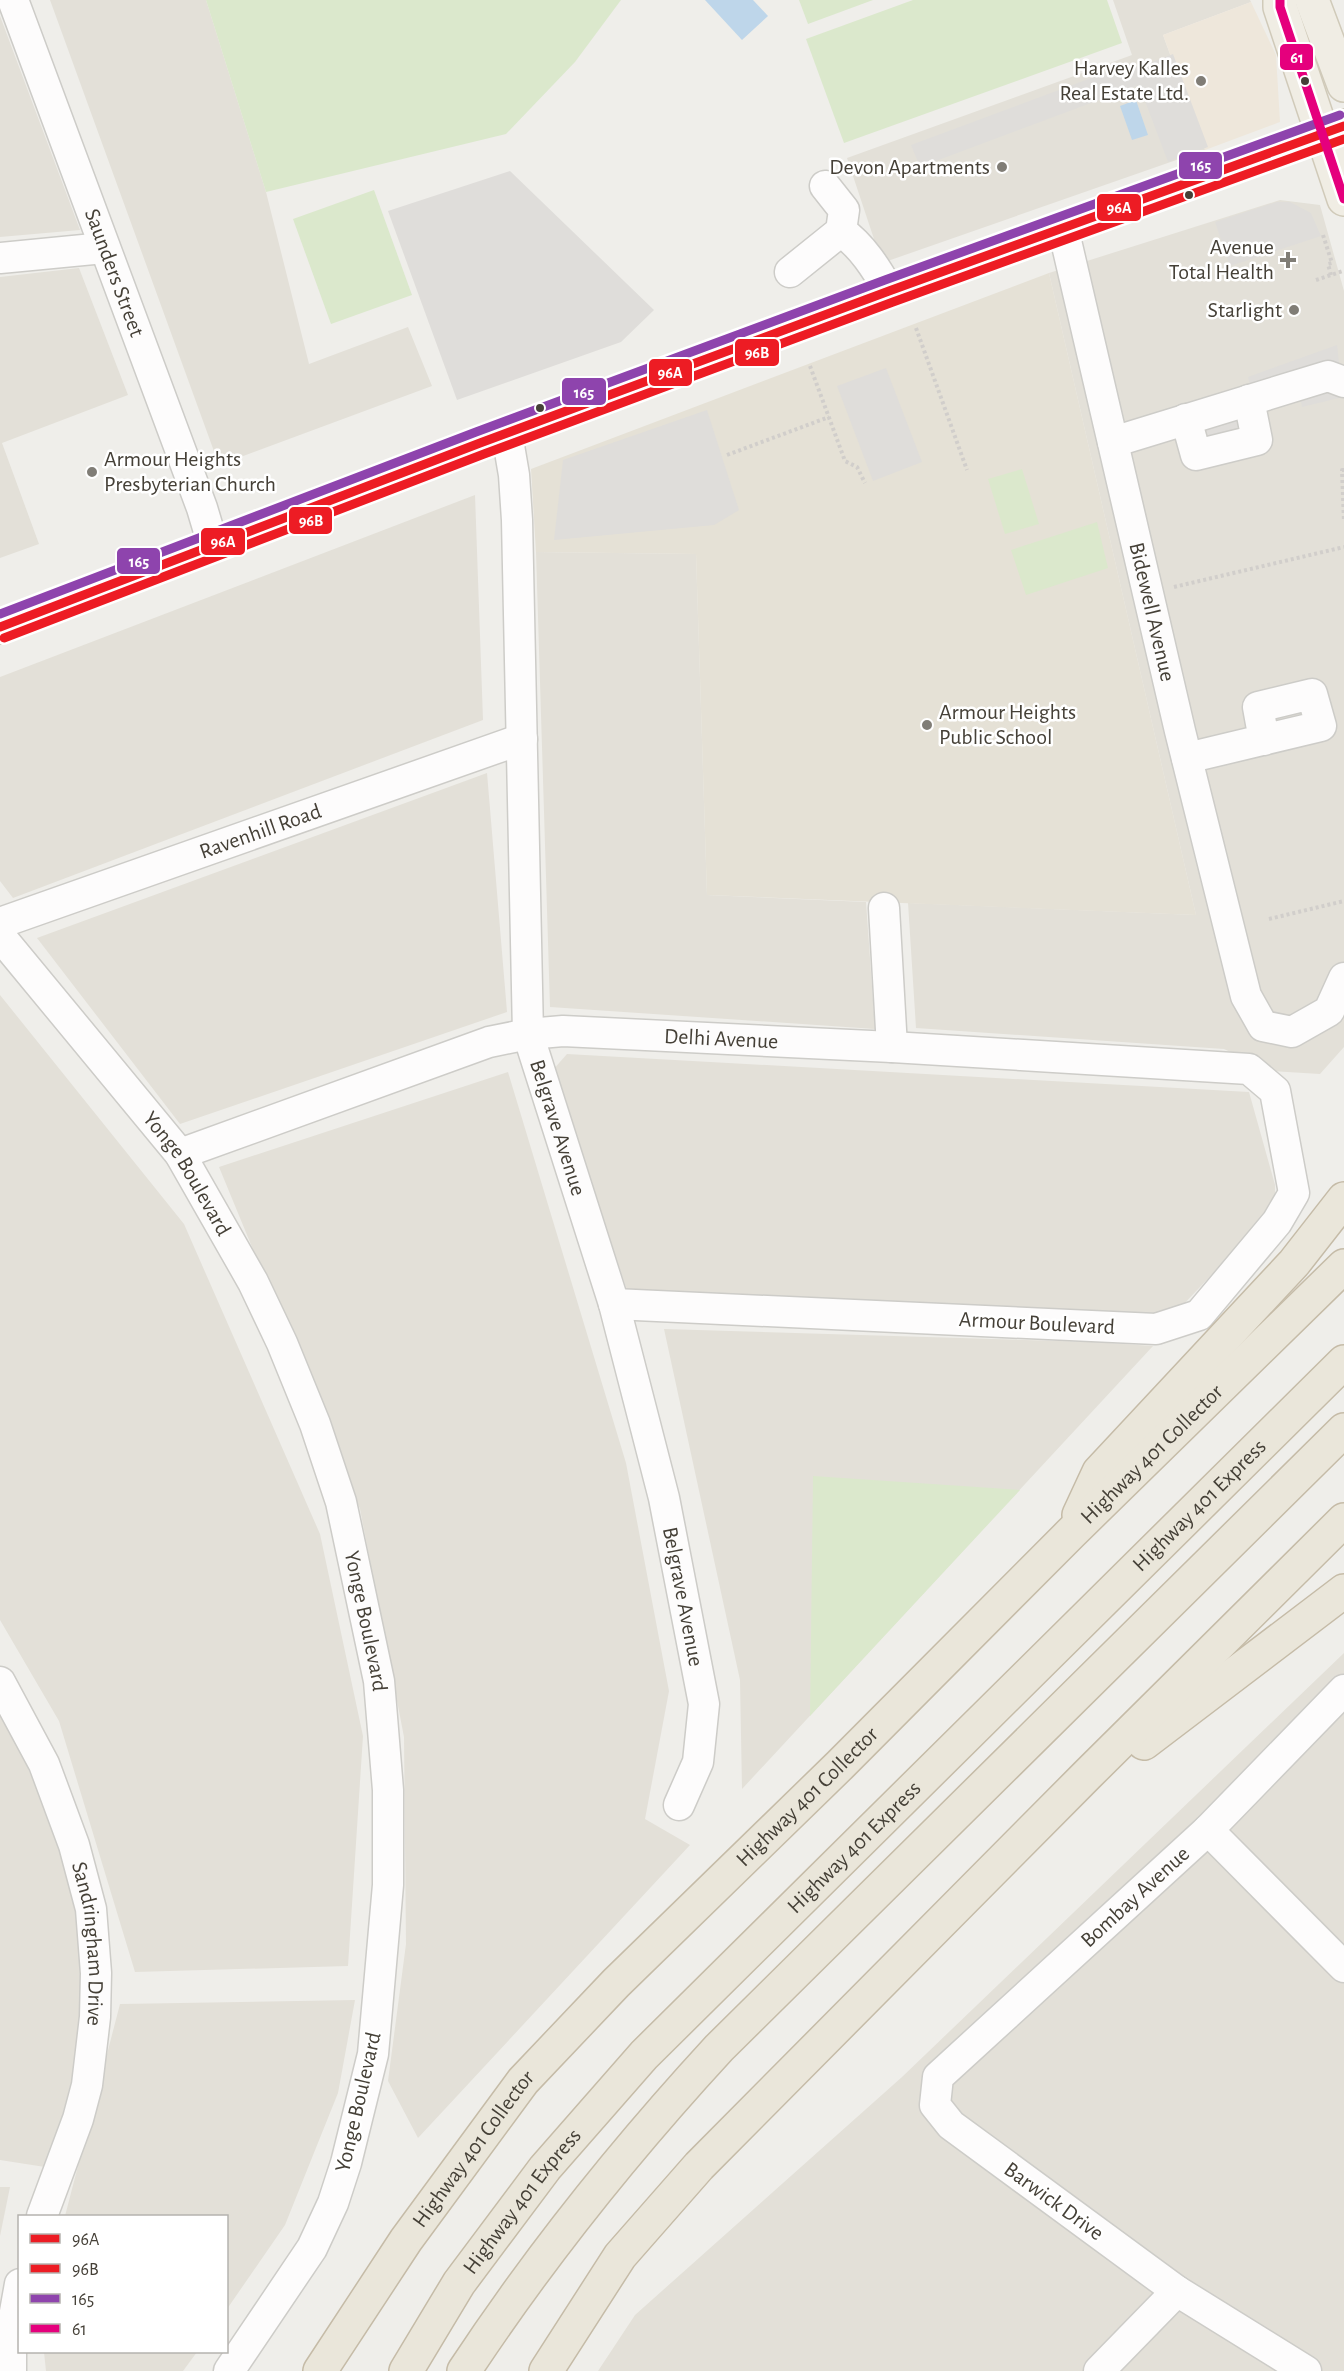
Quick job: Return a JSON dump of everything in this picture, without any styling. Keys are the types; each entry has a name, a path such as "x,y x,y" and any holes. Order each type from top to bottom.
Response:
{"highway":[{"path":"1070,1534 1099,1472 1294,1263 1344,1199"},
{"name":"Highway 401 Collector","path":"320,2371 406,2240 523,2081 616,1983 840,1765 1070,1534 1344,1266"},
{"name":"Highway 401 Express","path":"406,2371 459,2283 545,2168 644,2055 1344,1362"},
{"name":"Highway 401 Express","path":"464,2371 529,2277 585,2204 657,2117 719,2048 1344,1430"},
{"path":"546,2371 620,2256 699,2166 1344,1520"},
{"path":"1088,1774 1121,1760 1344,1591"}],"main road":[{"path":"1280,0 1280,7 1333,130 1344,199"},
{"path":"1312,0 1344,85"},
{"path":"0,627 889,291 1333,130"}],"street":[{"name":"Saunders Street","path":"13,0 202,508 213,545"},
{"path":"790,272 841,231 844,210 825,186"},
{"name":"Bidewell Avenue","path":"1063,228 1187,758 1246,996 1263,1026 1292,1032 1329,1011 1344,978"},
{"path":"841,231 852,239 877,269 889,291"},
{"path":"0,258 104,248"},
{"path":"1113,442 1328,376 1344,382"},
{"path":"1186,419 1196,455 1257,440 1249,400"},
{"name":"Belgrave Avenue","path":"507,434 514,475 517,520 528,1034 614,1304 664,1498 704,1704 698,1762 679,1805"},
{"name":"Ravenhill Road","path":"0,923 522,739"},
{"path":"1187,758 1264,740"},
{"path":"884,908 892,1047"},
{"name":"Yonge Boulevard","path":"0,936 180,1154 248,1272 282,1343 315,1424 342,1502 379,1681 388,1790 388,1885 373,2054 346,2163 333,2203 312,2248 229,2371"},
{"name":"Delhi Avenue","path":"180,1154 489,1042 528,1034 584,1031 1249,1069 1275,1091"},
{"name":"Armour Boulevard","path":"614,1304 1156,1329 1199,1315 1277,1222 1294,1193 1275,1091"},
{"name":"Sandringham Drive","path":"0,1682 44,1764 74,1845 91,1909 96,1973 95,2017 87,2085 78,2119 43,2215"},
{"name":"Bombay Avenue","path":"935,2105 938,2077 1208,1830 1344,1690"},
{"path":"1208,1830 1344,1967"},
{"name":"Barwick Drive","path":"935,2105 951,2125 1177,2291"},
{"path":"1099,2371 1177,2291 1306,2371"},
{"path":"11,2371 11,2334 18,2295"}],"path":[{"path":"1323,235 1332,263 1328,264 1330,275"},
{"path":"1316,280 1343,271"},
{"path":"916,328 967,471"},
{"path":"810,366 845,461 857,467 865,483"},
{"path":"727,455 829,417"},
{"path":"1344,470 1342,470 1344,522"},
{"path":"1174,586 1344,547"},
{"path":"1269,919 1344,901"}],"shaded area":[{"path":"50,0 206,0 266,192 309,364 408,327 432,386 219,465"},
{"path":"1113,0 1250,0 1251,2 1163,35 1205,150 882,263 847,158 1132,55"},
{"path":"1251,2 1276,55 1280,122 1205,150 1163,35"},
{"path":"0,16 80,230 0,237"},
{"path":"1173,54 1208,147 1168,162 1139,85 920,167 911,145 1134,62 1137,68"},
{"path":"510,171 654,310 621,342 457,400 388,211"},
{"path":"1280,200 1320,205 1344,291 1344,1047 1320,1074 1271,1071 1224,1049 916,1028 908,903 1196,915 1049,273"},
{"path":"1277,202 1290,202 1311,213 1321,236 1230,266 1215,222"},
{"path":"79,268 128,395 2,443 39,544 0,558 0,277"},
{"name":"Armour Heights Public School","path":"1049,273 1196,915 707,895 696,554 536,552 531,469"},
{"path":"1337,345 1343,397 1302,407 1299,392 1253,405 1260,433 1190,448 1181,411 1252,394 1248,377"},
{"path":"886,368 922,462 873,481 837,386"},
{"path":"707,410 739,510 714,525 554,540 563,460"},
{"path":"475,495 483,720 13,898 0,881 0,677"},
{"path":"536,552 696,554 707,895 866,902 875,1029 550,1007"},
{"path":"487,773 507,1012 180,1124 37,938"},
{"path":"0,995 184,1224 320,1534 363,1736 348,1966 135,1972 59,1721 0,1620"},
{"path":"567,1054 1249,1092 1275,1185 1275,1208 1182,1306 1148,1316 627,1290 552,1071"},
{"path":"508,1072 626,1463 669,1691 645,1819 690,1845 418,2138 388,2081 406,1944 404,1737 360,1509 219,1167"},
{"path":"664,1329 1093,1342 1153,1346 742,1789 740,1680"},
{"path":"1344,1653 1344,2371 598,2371 635,2315 902,2077"},
{"path":"0,1709 51,1822 72,1891 81,1947 82,2040 55,2143 45,2167 0,2160"},
{"path":"355,2000 338,2093 285,2225 228,2308 228,2215 65,2215 120,2004"},
{"path":"0,2187 10,2187 0,2236"},
{"path":"44,2353 196,2353 183,2371 46,2371"}],"green space":[{"path":"206,0 621,0 575,62 506,134 266,192"},
{"path":"799,0 873,0 808,24"},
{"path":"913,0 1107,0 1122,43 844,143 806,39"},
{"path":"374,190 412,295 331,324 293,219"},
{"path":"1022,469 1039,524 1005,534 988,479"},
{"path":"1097,522 1108,568 1026,595 1011,550"},
{"path":"813,1476 1020,1490 810,1716"}],"water":[{"path":"705,0 753,0 768,16 742,40"},
{"path":"1136,100 1148,135 1132,140 1120,106"}],"transit line":[{"name":"61","path":"1280,0 1280,7 1344,199"},
{"name":"165","path":"0,614 476,432 885,280 1340,115"},
{"name":"96A","path":"0,627 480,443 889,291 1344,126"},
{"name":"96B","path":"4,638 484,454 893,302 1344,139"}],"place":[{"name":"Harvey Kalles Real Estate Ltd.","path":"1201,81"},
{"name":"Devon Apartments","path":"1002,167"},
{"name":"Avenue Total Health","path":"1288,260"},
{"name":"Starlight","path":"1294,310"},
{"name":"Armour Heights Presbyterian Church","path":"92,472"},
{"name":"Armour Heights Public School","path":"927,725"}]}
